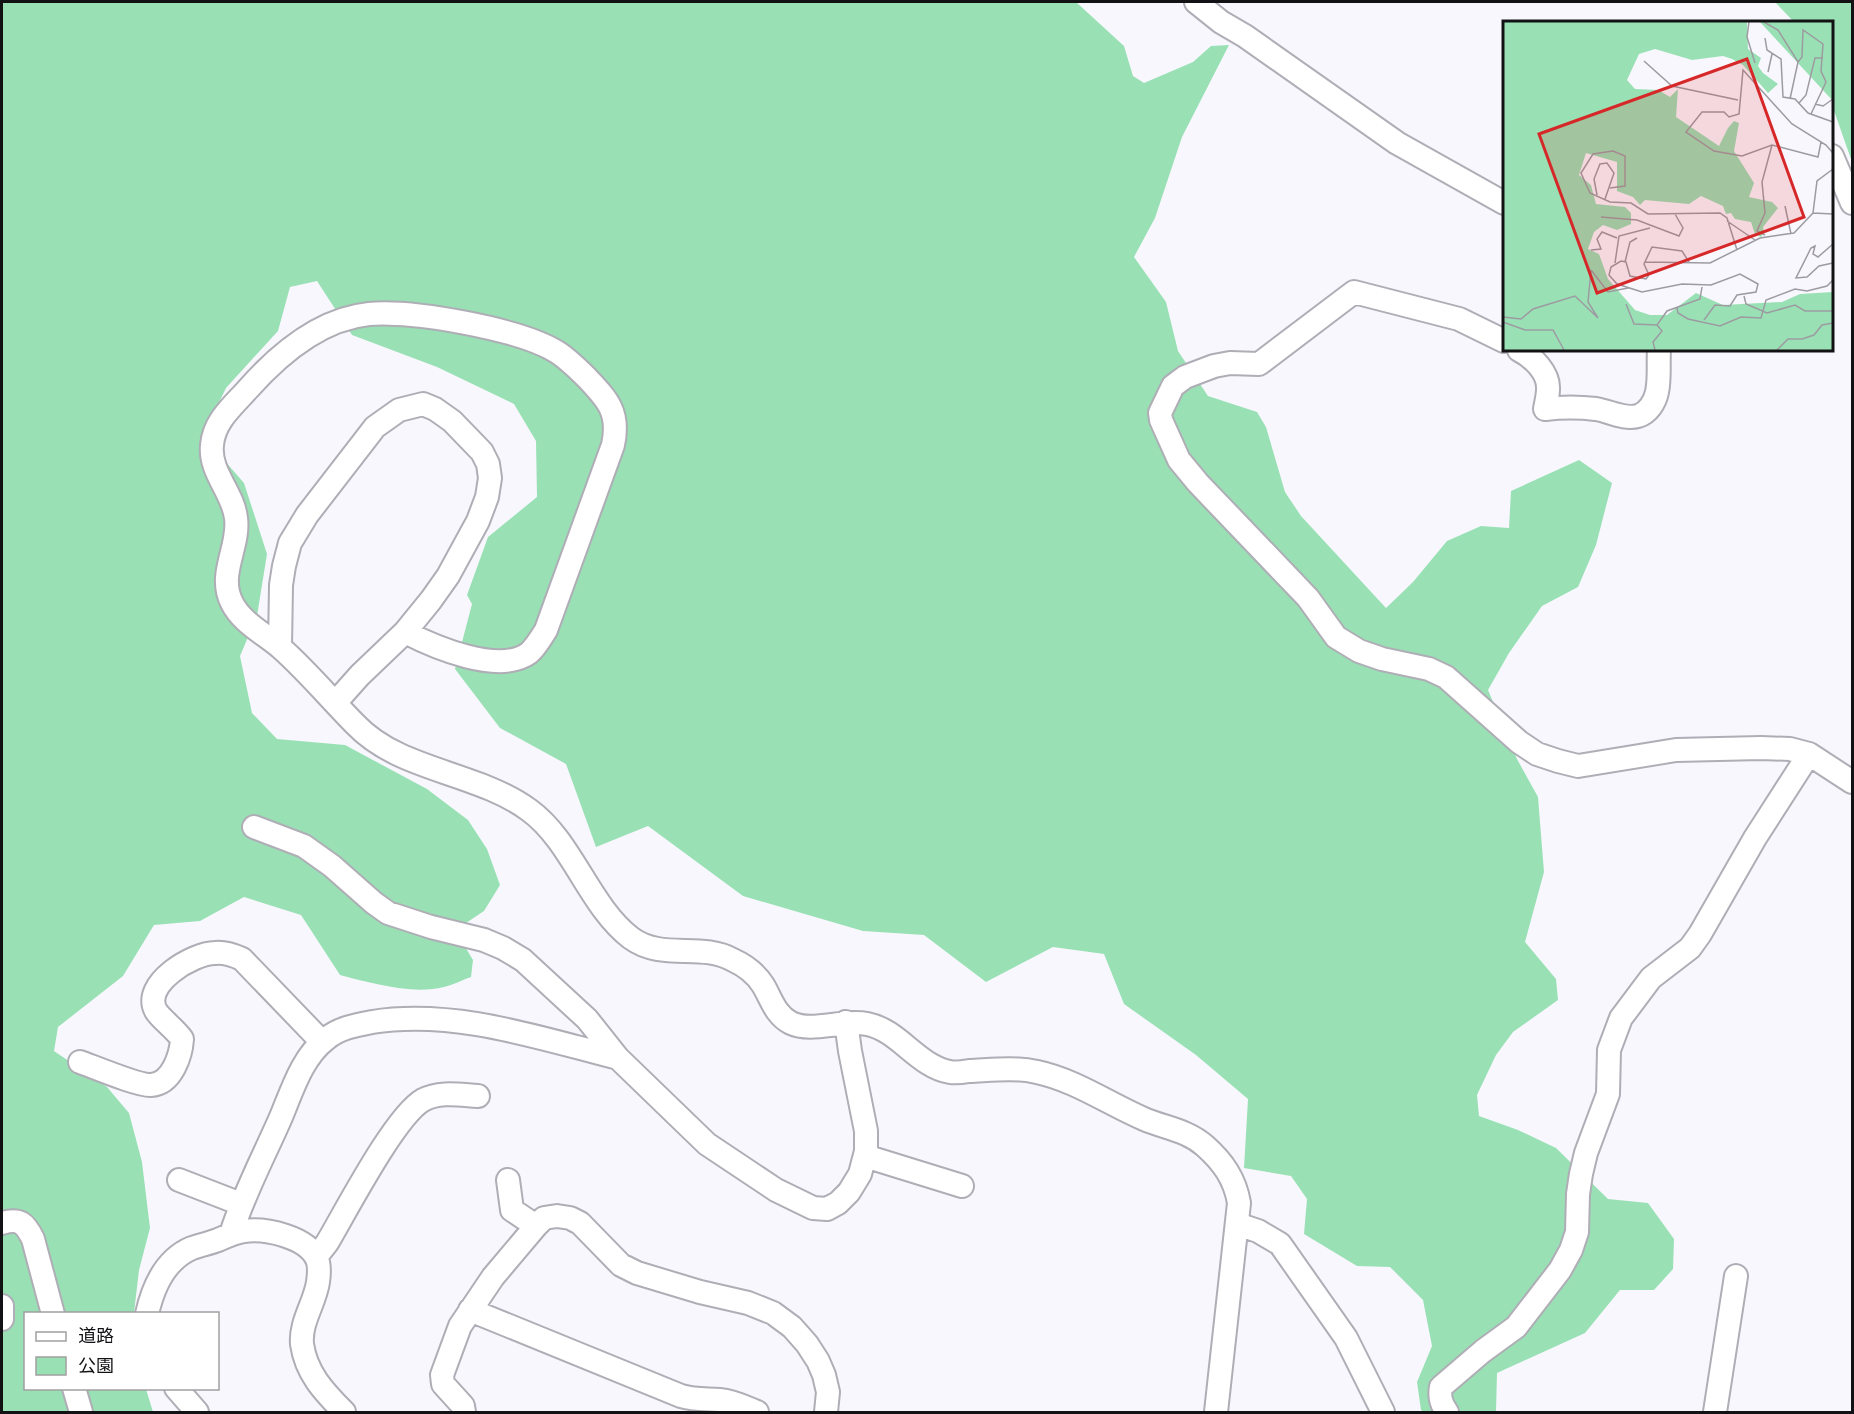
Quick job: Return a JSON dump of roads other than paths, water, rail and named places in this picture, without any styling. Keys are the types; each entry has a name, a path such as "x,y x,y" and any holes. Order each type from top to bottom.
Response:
{"street":[{"path":"1196,2 1221,22 1245,36 1397,143 1503,202"},
{"path":"1833,158 1852,203"},
{"path":"1503,340 1460,319 1354,292 1259,364 1230,363 1214,366 1185,377 1173,386 1160,413 1161,420 1179,460 1198,483 1294,583 1336,637 1359,651 1429,669 1446,677 1519,742 1537,753 1578,766 1676,750 1790,749 1809,754 1852,782"},
{"path":"405,632 429,644 481,658 504,661 516,659 530,652 546,630 613,446 616,432 615,421 609,403 585,376 559,353 534,341 452,321 403,315 369,314 323,329 293,345 259,377 217,425 211,450 215,467 234,507 236,518 236,531 227,574 227,592 234,608 247,622 280,647 366,735 400,755 466,779 528,808 551,829 615,922 634,940 654,948 680,952 701,950 736,960 761,981 772,1005 784,1019 793,1024 806,1027 864,1022 883,1028 933,1065 950,1072 1011,1069 1038,1072 1061,1079 1148,1121 1185,1132 1204,1145 1225,1167 1236,1188 1239,1203 1216,1413"},
{"path":"1522,351 1539,366 1546,378 1548,388 1545,410 1579,407 1626,416 1638,416 1647,411 1653,403 1658,391 1659,351"},
{"path":"280,647 283,575 290,543 307,515 375,427 399,410 412,405 423,404 435,409 452,421 482,452 488,464 490,478 487,497 471,537 448,576 405,632 360,675 335,703"},
{"path":"1447,1413 1442,1406 1440,1387 1516,1327 1560,1270 1571,1250 1577,1232 1581,1174 1586,1153 1608,1094 1610,1050 1622,1018 1651,978 1690,948 1700,934 1755,838 1809,754"},
{"path":"254,828 304,846 332,866 388,913 431,927 484,940 523,960 586,1019 618,1058 707,1144 776,1190 813,1208 827,1209 838,1203 849,1192 860,1174 865,1156 866,1131 846,1022"},
{"path":"80,1062 150,1085 163,1081 180,1056 182,1039 174,1027 156,1011 154,1003 156,993 163,980 175,970 194,957 214,953 229,954 242,959 321,1042"},
{"path":"231,1234 241,1204 303,1067 321,1042 338,1032 353,1026 417,1018 504,1029 618,1058"},
{"path":"316,1257 327,1243 393,1132 412,1108 423,1100 435,1096 448,1094 478,1096"},
{"path":"865,1156 962,1186"},
{"path":"179,1180 241,1204"},
{"path":"508,1180 512,1209 536,1226"},
{"path":"464,1413 463,1407 443,1384 442,1375 460,1326 493,1277 536,1226 544,1218 557,1216 570,1218 580,1223 621,1265 660,1281 748,1303 773,1313 792,1327 818,1361 828,1392 826,1413"},
{"path":"2,1223 12,1221 21,1223 28,1229 33,1239 52,1312"},
{"path":"1237,1224 1258,1231 1280,1244 1346,1338 1383,1413"},
{"path":"148,1312 159,1278 184,1252 244,1231 269,1230 287,1236 309,1249 316,1257 319,1269 318,1283 303,1329 304,1355 317,1383 344,1413"},
{"path":"1715,1413 1736,1276"},
{"path":"2,1306 2,1319"},
{"path":"470,1310 681,1396 690,1399 729,1402 757,1413"},
{"path":"74,1390 81,1413"},
{"path":"177,1390 197,1413"}]}
